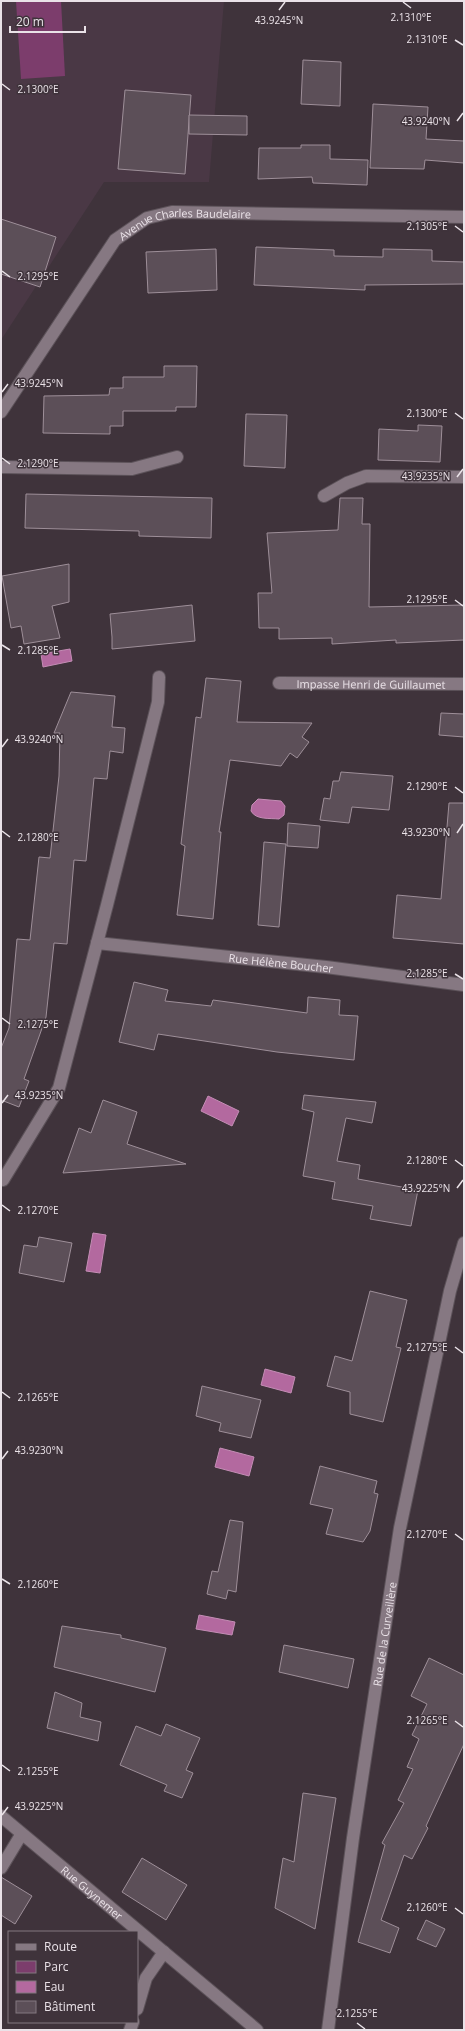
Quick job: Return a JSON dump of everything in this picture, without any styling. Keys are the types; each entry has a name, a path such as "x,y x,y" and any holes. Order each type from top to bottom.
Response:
{"street":[{"name":"Avenue Charles Baudelaire","path":"1,412 115,240 147,218 172,212 464,217"},
{"path":"1,467 132,469 177,457"},
{"path":"324,496 346,483 366,476 464,477"},
{"path":"3,1180 58,1088 97,943 158,702 159,677"},
{"name":"Impasse Henri de Guillaumet","path":"279,683 464,684"},
{"name":"Rue Hélène Boucher","path":"97,943 326,967 464,985"},
{"name":"Rue de la Curveillère","path":"328,2030 353,1838 400,1528 450,1291 464,1242"},
{"name":"Rue Guynemer","path":"1,1816 21,1835 257,2030"},
{"path":"1,1868 21,1835"},
{"path":"138,2006 146,1978 164,1952"}],"shaded area":[{"path":"1,1 224,1 209,182 104,182 1,340"}],"green space":[{"path":"16,1 61,1 65,76 21,79"}],"water":[{"path":"70,649 72,661 43,667 41,654"},
{"path":"258,799 281,801 285,806 284,815 279,819 256,816 251,811 252,805"},
{"path":"208,1096 239,1111 232,1126 201,1111"},
{"path":"93,1233 106,1235 100,1273 86,1271"},
{"path":"265,1369 295,1377 291,1393 261,1385"},
{"path":"220,1448 254,1457 249,1476 215,1467"},
{"path":"199,1615 235,1622 232,1635 196,1629"}],"building":[{"path":"303,60 341,62 340,106 301,104"},
{"path":"125,90 191,95 185,174 118,169"},
{"path":"373,104 428,107 426,139 464,141 464,163 425,160 424,169 370,168"},
{"path":"189,115 247,116 247,135 189,134"},
{"path":"301,145 330,145 330,159 368,160 367,185 313,183 312,177 258,179 259,148 301,148"},
{"path":"1,219 56,237 40,287 1,274"},
{"path":"256,247 334,250 334,256 383,257 383,249 432,250 432,261 464,262 464,284 365,285 365,290 254,285"},
{"path":"216,249 217,290 148,293 146,252"},
{"path":"164,366 197,366 196,407 176,407 176,411 123,411 123,426 110,426 110,434 43,433 44,396 109,395 110,388 123,388 123,377 164,377"},
{"path":"246,414 287,415 285,468 244,466"},
{"path":"418,425 442,426 440,462 378,460 379,429 418,431"},
{"path":"26,494 212,498 211,538 139,536 139,531 25,528"},
{"path":"340,498 363,498 362,524 370,524 369,607 464,605 464,640 396,643 396,640 332,644 332,638 279,639 279,628 259,628 258,593 272,593 267,533 338,530"},
{"path":"69,564 69,602 52,606 60,638 24,644 21,626 11,628 2,576"},
{"path":"192,605 195,641 112,649 110,614"},
{"path":"206,678 241,681 237,722 312,723 302,737 309,742 297,758 290,753 281,766 230,760 219,832 221,832 213,919 177,915 185,846 181,844 196,717 201,718"},
{"path":"71,692 115,696 112,727 125,728 123,753 110,751 107,779 94,778 86,861 74,860 67,944 54,943 46,1017 24,1079 29,1081 19,1107 1,1100 1,1048 9,1028 17,939 30,940 39,857 50,858 59,776 60,733 54,733"},
{"path":"441,713 464,714 464,737 439,735"},
{"path":"341,772 393,776 389,810 352,807 349,823 320,820 324,798 330,799 333,781 339,781"},
{"path":"449,803 464,803 464,944 393,938 397,895 441,899"},
{"path":"288,823 320,826 318,848 287,846"},
{"path":"264,842 286,844 279,927 258,925"},
{"path":"134,982 168,990 165,1001 211,1006 213,1000 307,1013 308,997 340,1000 339,1015 358,1016 354,1060 277,1052 158,1034 154,1050 119,1042"},
{"path":"304,1095 376,1102 372,1123 346,1118 337,1161 360,1165 358,1179 418,1190 411,1226 370,1219 373,1206 332,1199 335,1182 303,1176 314,1112 302,1109"},
{"path":"103,1100 137,1112 127,1144 186,1164 63,1173 79,1128 91,1133"},
{"path":"39,1237 72,1243 64,1282 19,1273 24,1245 37,1247"},
{"path":"370,1291 407,1300 396,1347 401,1348 383,1422 350,1414 350,1392 327,1386 335,1356 352,1361"},
{"path":"202,1386 261,1400 251,1438 219,1431 221,1423 196,1416"},
{"path":"320,1466 377,1481 374,1493 378,1494 370,1531 363,1542 326,1534 333,1509 310,1504"},
{"path":"230,1520 243,1522 236,1592 228,1590 226,1599 207,1594 212,1571 218,1572"},
{"path":"62,1626 121,1635 121,1638 166,1648 155,1692 54,1667"},
{"path":"284,1645 354,1659 348,1688 279,1672"},
{"path":"429,1658 464,1675 464,1744 426,1826 428,1828 412,1859 404,1855 381,1920 399,1928 390,1953 358,1942 385,1845 382,1843 404,1803 398,1800 413,1769 407,1767 419,1739 412,1735 427,1704 411,1696"},
{"path":"55,1692 82,1703 80,1717 101,1722 98,1741 47,1728"},
{"path":"166,1724 200,1738 186,1770 193,1773 182,1798 164,1791 167,1785 120,1765 136,1726 161,1736"},
{"path":"303,1793 336,1798 315,1929 275,1908 283,1858 294,1862"},
{"path":"142,1858 187,1885 166,1920 122,1892"},
{"path":"1,1877 32,1896 15,1924 1,1915"},
{"path":"426,1920 445,1929 436,1947 417,1939"}]}
